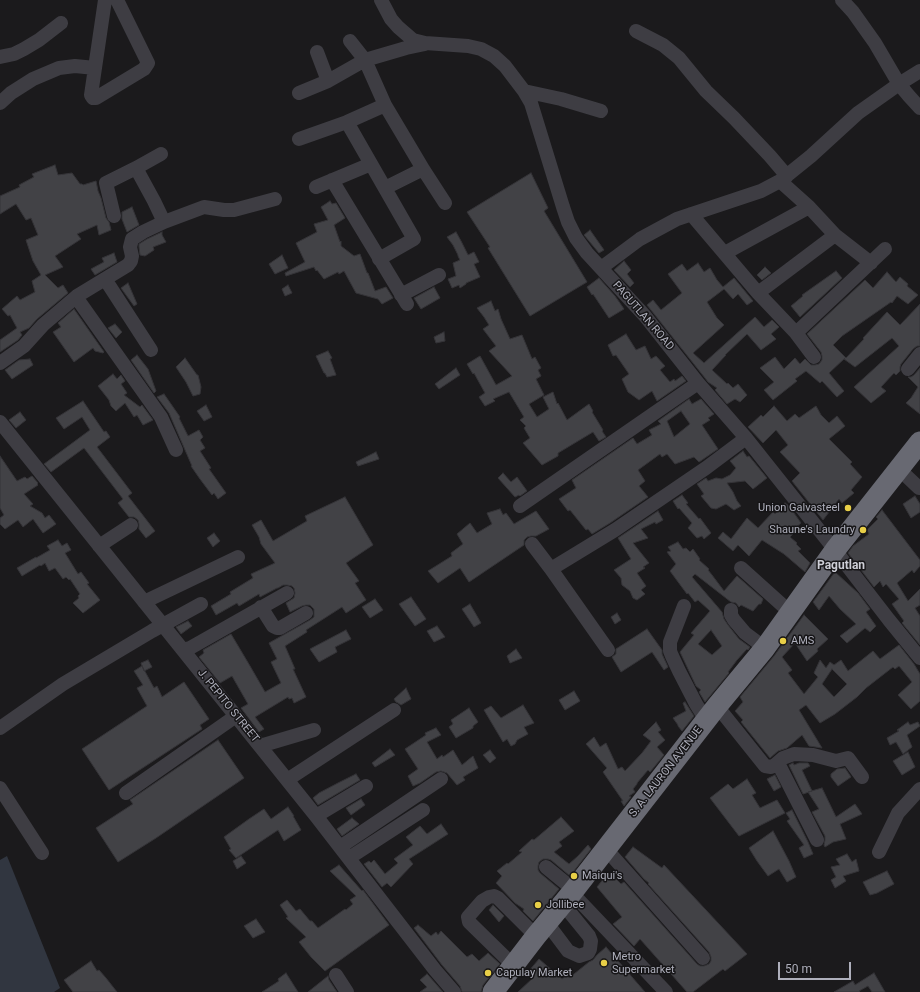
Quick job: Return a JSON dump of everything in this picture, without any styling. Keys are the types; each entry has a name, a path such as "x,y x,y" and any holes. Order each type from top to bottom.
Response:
{"highway":[{"name":"S. A. LAURON AVENUE","path":"493,992 541,929 570,896 711,713 765,648 836,550 899,470 918,449"}],"street":[{"path":"105,0 91,95 92,98 96,98 144,69 148,63 117,0"},
{"name":"PAGUTLAN ROAD","path":"381,0 391,19 413,40 425,43 468,46 481,49 494,56 505,66 524,91 531,104 568,222 576,238 645,316 698,383 746,438 920,658"},
{"path":"842,0 853,12 875,43 899,84 920,108"},
{"path":"0,57 14,54 24,49 39,40 61,23"},
{"path":"636,31 663,45 679,58 706,91 770,156 784,179 835,235 871,263"},
{"path":"350,41 364,60 385,105 445,203"},
{"path":"299,93 328,81 364,60 425,43"},
{"path":"317,52 328,81"},
{"path":"0,103 11,93 33,79 59,68 75,66 95,68"},
{"path":"601,268 640,239 677,219 761,190 784,179 858,113 920,71"},
{"path":"524,91 561,99 601,111"},
{"path":"299,140 347,122 385,105"},
{"path":"347,122 414,239 379,259"},
{"path":"114,216 106,183 161,154"},
{"path":"316,187 371,164"},
{"path":"136,168 164,222"},
{"path":"385,188 423,169"},
{"path":"332,180 404,300 439,275"},
{"path":"0,363 24,346 43,325 76,297 128,265 132,256 130,247 132,239 143,232 164,222 204,207 234,210 275,199"},
{"path":"725,253 809,207"},
{"path":"691,214 758,293 796,333 814,357"},
{"path":"758,293 835,235"},
{"path":"796,333 885,249"},
{"path":"105,279 151,350"},
{"path":"76,297 161,417 176,450"},
{"path":"908,369 920,354"},
{"path":"520,506 698,383"},
{"name":"J. PEPITO STREET","path":"0,422 316,816 435,970 454,992"},
{"path":"551,569 615,530 706,468 746,438"},
{"path":"899,470 919,488"},
{"path":"99,546 131,525"},
{"path":"532,544 608,650"},
{"path":"144,602 238,557"},
{"path":"741,568 791,613"},
{"path":"183,650 190,648 287,593"},
{"path":"0,728 63,684 201,604"},
{"path":"684,606 670,642 670,651 696,704 711,713 765,766 771,767 783,758 794,754 813,755 836,761 848,758 862,777"},
{"path":"261,607 273,626 277,628 280,628 306,612"},
{"path":"731,610 734,620 745,633 765,648"},
{"path":"287,780 394,710"},
{"path":"126,793 236,716"},
{"path":"260,746 314,730"},
{"path":"778,763 817,840"},
{"path":"340,847 441,779"},
{"path":"316,816 366,786"},
{"path":"0,788 42,853"},
{"path":"879,852 898,813 920,789"},
{"path":"349,858 422,810"},
{"path":"606,848 703,958"},
{"path":"546,867 570,896 666,992"},
{"path":"514,966 469,922 468,917 482,901 494,896 541,929 568,951 579,956 588,952 591,941 570,896"},
{"path":"336,975 347,992"}],"shaded area":[{"path":"7,856 60,988 54,992 0,992 0,860"}],"building":[{"path":"55,165 58,175 72,173 80,184 83,185 96,181 106,218 109,222 111,230 99,235 97,225 77,234 81,239 55,256 63,267 45,275 58,288 63,285 68,293 37,319 29,328 20,332 22,335 18,340 0,352 0,340 17,328 10,315 8,316 2,309 17,296 20,300 35,292 32,281 41,275 33,261 26,240 38,235 31,218 26,220 16,204 0,214 0,196 20,187 19,185 34,177 32,174"},
{"path":"531,173 548,208 544,211 587,282 530,316 488,248 490,247 467,212"},
{"path":"330,201 332,204 336,203 345,218 334,225 340,242 341,241 341,246 354,256 360,254 375,291 386,287 393,298 382,304 378,299 356,293 344,271 339,274 338,272 324,279 314,267 286,276 285,273 305,262 296,243 317,232 314,224 328,220 321,207"},
{"path":"132,207 139,225 127,232 122,219 122,212"},
{"path":"590,230 604,250 599,253 584,235"},
{"path":"162,232 166,242 153,247 154,250 145,256 140,255 139,244"},
{"path":"456,232 468,255 474,252 479,262 474,264 480,277 466,283 460,288 459,285 452,288 448,279 456,276 453,263 460,260 453,245 447,237"},
{"path":"114,253 117,262 95,275 91,269 104,262 102,258"},
{"path":"282,255 288,268 275,274 269,264"},
{"path":"624,261 631,270 627,274 634,283 630,287 614,270"},
{"path":"698,263 704,272 710,268 723,287 734,278 753,301 747,305 738,294 733,299 724,289 707,302 717,318 724,325 693,353 704,363 755,317 764,327 772,320 779,327 771,334 776,339 761,350 747,334 712,370 733,388 738,384 747,395 740,402 735,399 727,404 715,390 717,388 708,382 647,305 653,300 661,310 682,293 668,274 682,264 687,271"},
{"path":"765,267 771,273 762,280 757,275"},
{"path":"836,271 842,278 800,317 791,306 803,296 802,295"},
{"path":"887,272 896,282 900,277 908,284 907,286 918,295 908,304 897,296 892,303 891,302 842,336 833,345 846,358 887,312 900,325 920,304 920,346 913,349 901,364 900,371 896,375 894,373 881,387 886,391 871,403 854,387 899,346 892,338 855,367 844,359 845,358 829,373 844,391 837,397 822,381 820,383 806,371 795,379 797,381 773,400 764,390 774,382 760,368 775,357 784,369 795,358 800,364 805,359 811,365 819,364 822,360 821,352 807,334 865,280 873,288"},
{"path":"599,278 624,309 609,318 587,287"},
{"path":"128,283 137,304 134,306 121,288"},
{"path":"288,285 292,293 285,296 282,289"},
{"path":"434,287 440,298 421,309 414,298"},
{"path":"491,301 495,311 498,309 510,339 522,335 532,359 535,357 541,368 538,370 541,376 536,379 544,395 529,404 537,417 549,409 543,397 553,392 557,404 558,403 567,420 589,404 606,437 599,441 593,432 558,453 558,456 542,465 523,443 530,438 524,428 526,426 520,420 524,417 509,392 493,399 495,401 485,406 479,397 485,393 474,373 473,374 467,364 480,356 496,385 512,376 489,351 496,346 483,329 489,325 477,308"},
{"path":"74,309 104,352 95,351 93,348 74,362 53,332 61,327 58,323"},
{"path":"115,324 122,332 116,338 108,328"},
{"path":"444,332 445,341 436,343 434,337"},
{"path":"626,334 636,350 645,346 651,359 656,356 665,366 660,370 670,382 674,379 675,381 682,376 686,381 657,401 652,391 639,400 628,392 622,379 629,374 616,355 613,356 608,345"},
{"path":"328,351 332,358 330,359 336,375 327,377 316,356"},
{"path":"137,355 148,369 156,391 154,393 131,360"},
{"path":"185,358 198,375 201,387 200,394 193,396 176,367"},
{"path":"30,359 33,365 12,379 5,370 19,360"},
{"path":"456,368 460,375 439,389 435,384"},
{"path":"920,368 920,414 906,403 918,387 908,377 914,375"},
{"path":"113,374 117,379 121,375 125,381 121,384 127,393 124,395 140,407 142,405 153,420 143,425 137,415 134,417 125,403 116,411 111,406 109,400 98,386"},
{"path":"164,394 180,417 179,418 188,436 199,430 203,437 200,440 205,448 200,451 211,468 209,469 226,493 218,499 214,493 212,495 191,466 169,413 157,397"},
{"path":"689,399 692,404 701,399 714,414 708,418 710,420 702,425 718,449 699,462 694,457 675,464 667,454 662,457 660,454 638,470 645,481 639,486 648,497 592,534 588,529 586,530 570,510 568,511 559,499 576,488 572,480 633,438 637,444 652,435 649,430 661,424 658,421","holes":["681,411 690,424 674,437 667,421"]},
{"path":"83,401 104,432 106,431 110,437 97,447 132,493 128,496 155,531 146,538 139,529 138,520 134,517 129,517 118,503 123,499 84,448 51,472 44,464 90,430 82,417 64,429 56,418"},
{"path":"206,405 212,417 204,421 197,411"},
{"path":"774,406 787,421 795,414 799,418 816,406 821,415 829,423 837,416 845,426 829,439 852,462 850,464 862,477 851,490 854,493 842,503 839,499 823,520 792,481 800,473 780,452 788,445 776,430 763,443 748,427 761,415 763,417"},
{"path":"20,412 26,420 16,428 9,420"},
{"path":"743,451 767,478 753,489 745,481 727,483 741,506 734,510 726,504 716,509 711,508 701,496 704,494 697,484 706,478 708,481 716,478 722,479 730,475 736,468 730,461"},
{"path":"376,452 379,459 358,466 356,462"},
{"path":"0,456 17,481 25,477 27,479 32,476 38,483 38,485 24,494 33,504 30,506 42,513 45,518 49,515 56,524 43,533 33,519 23,527 18,520 5,529 0,524 0,518 4,515 0,508"},
{"path":"503,473 511,482 517,477 527,491 520,496 515,497 498,478"},
{"path":"682,495 688,503 686,504 699,519 700,518 711,533 704,539 702,536 697,538 688,528 692,523 679,508 678,509 673,501"},
{"path":"915,496 920,504 920,512 911,518 903,504"},
{"path":"345,497 373,545 346,563 359,581 355,583 366,600 346,613 342,607 306,630 307,632 285,646 295,669 293,669 306,697 294,703 292,698 289,699 288,697 255,717 264,729 259,732 241,708 248,704 232,676 220,683 199,657 204,653 203,650 231,634 265,692 281,683 271,662 277,659 269,643 314,617 314,609 310,605 306,605 290,612 286,603 294,598 295,593 292,586 287,585 283,585 260,597 259,594 239,606 237,603 216,615 211,606 253,578 251,574 275,563 261,544 252,525 261,520 273,541 307,521 305,516"},
{"path":"785,503 789,506 801,523 792,531 794,533 790,537 801,549 798,551 810,563 805,572 784,554 762,540 749,556 738,545 733,551 718,538 723,532 731,539 747,518 758,528 773,512 775,514"},
{"path":"500,509 503,515 506,513 514,524 536,511 549,529 536,536 527,537 524,540 524,545 469,582 460,568 438,583 428,571 452,556 451,553 463,544 457,534 470,523 477,533 492,524 487,513"},
{"path":"882,510 920,560 920,566 914,573 912,570 897,583 908,601 920,589 920,605 915,608 920,616 920,645 902,623 904,621 892,604 899,599 886,584 883,587 880,581 874,587 848,553 853,546 869,534 867,530 878,519 876,517"},
{"path":"658,511 663,520 641,529 648,538 633,543 649,563 643,567 645,568 637,573 646,586 641,590 645,594 637,600 633,598 630,591 622,585 621,578 614,570 631,559 618,538"},
{"path":"214,533 220,541 213,547 207,538"},
{"path":"58,540 62,546 67,543 71,550 65,553 78,574 81,572 89,583 87,584 100,600 83,613 73,603 79,598 78,596 80,594 70,579 69,580 66,577 63,579 55,568 49,571 45,563 22,576 17,568 50,550 47,546"},
{"path":"678,542 683,549 686,548 690,552 693,549 700,559 699,560 709,569 708,570 724,591 737,576 763,599 761,604 759,604 753,611 741,605 739,607 736,603 731,602 695,574 692,577 722,612 724,619 739,639 750,647 737,660 728,672 729,673 705,702 699,692 701,690 696,686 680,652 694,635 691,633 710,611 698,600 695,602 688,593 687,594 670,571 676,564 667,552 671,551 668,547","holes":["711,630 722,646 712,655 698,644"]},
{"path":"835,572 858,593 870,609 866,612 876,626 870,632 865,628 847,643 840,636 856,624 829,596 819,610 813,602"},
{"path":"411,597 426,619 415,626 399,604"},
{"path":"375,599 383,610 370,618 362,607"},
{"path":"470,604 481,623 474,627 462,609"},
{"path":"617,613 621,620 615,624 611,617"},
{"path":"804,615 828,639 807,661 795,643 782,657 792,670 788,673 804,694 818,677 814,673 820,660 826,668 830,662 834,665 841,660 848,671 873,651 880,659 899,645 920,674 920,701 911,709 898,695 912,682 899,666 895,669 893,667 835,714 820,723 806,705 799,710 822,748 809,746 802,735 787,748 778,751 770,758 741,722 743,720 735,711 743,702 740,697 774,656","holes":["832,669 847,684 834,697 822,684"]},
{"path":"188,621 192,626 181,634 176,627"},
{"path":"437,626 445,637 434,642 427,631"},
{"path":"647,629 662,650 662,654 668,667 664,670 652,652 621,672 612,657 616,654 616,649"},
{"path":"346,630 351,639 335,647 337,652 319,662 310,649"},
{"path":"516,649 522,658 510,663 507,656"},
{"path":"148,660 152,667 144,671 141,663"},
{"path":"142,666 154,688 157,686 162,697 184,682 209,719 200,725 202,729 109,790 82,749 147,706 137,688 143,685 134,671"},
{"path":"406,688 411,699 401,705 394,699"},
{"path":"574,691 580,701 565,710 559,700"},
{"path":"685,702 694,716 682,731 673,718 686,711 683,703"},
{"path":"523,705 534,723 524,727 528,734 517,740 515,744 511,746 507,739 503,742 484,710 491,706 501,718"},
{"path":"469,708 478,722 473,726 473,728 456,738 449,727 453,724 451,720"},
{"path":"656,722 661,730 658,732 665,740 657,747 664,755 650,772 648,770 637,783 633,789 635,792 629,796 631,797 624,806 621,801 623,801 603,772 607,768 586,744 594,737 600,747 606,743 618,769 622,767 625,771 651,741 643,735"},
{"path":"908,722 910,725 918,722 920,726 907,735 912,747 903,754 896,742 890,745 887,738 899,731 897,730"},
{"path":"436,728 441,735 427,742 437,759 453,750 462,765 473,756 478,768 463,777 465,780 457,785 447,773 441,771 436,772 413,786 408,776 418,769 405,749 426,735 425,733"},
{"path":"218,740 244,778 118,862 96,828 133,804 130,800"},
{"path":"390,749 395,755 375,767 372,763"},
{"path":"490,750 496,758 490,763 483,755"},
{"path":"908,752 915,767 902,775 893,761"},
{"path":"793,763 794,765 799,763 808,763 810,766 802,770 812,791 803,794 789,765"},
{"path":"845,768 851,777 838,786 831,777 831,774 837,769"},
{"path":"356,774 360,780 318,805 313,798 319,793"},
{"path":"775,775 781,787 774,791 767,779"},
{"path":"747,779 756,793 752,795 760,808 777,800 785,813 739,836 710,798 728,784 733,789"},
{"path":"822,788 836,817 855,804 862,814 840,824 846,839 833,842 825,847 825,836 812,812 819,809 808,792"},
{"path":"361,799 365,805 351,815 346,808"},
{"path":"288,807 301,830 284,841 278,830 236,858 229,850 231,849 224,837 264,809 271,819"},
{"path":"792,810 813,854 804,858 799,848 804,845 787,821 790,819 786,813"},
{"path":"561,817 574,831 559,842 562,846 554,852 569,864 588,845 591,849 570,876 551,860 543,859 539,862 538,870 540,873 559,889 533,921 523,911 524,909 515,903 496,883 502,876 497,871 522,852 519,851 532,839 534,840"},
{"path":"352,818 359,824 342,836 337,829"},
{"path":"441,824 448,834 409,859 413,864 391,887 387,883 382,887 364,864 369,861 371,863 374,860 385,874 398,863 394,859 413,845 406,837 420,826 427,834"},
{"path":"773,831 796,877 787,882 779,869 768,876 749,848"},
{"path":"633,847 662,868 664,865 747,954 725,971 723,969 693,992 687,992 640,939 634,946 613,924 622,917 597,887 609,872 621,884 624,882 697,964 704,966 709,964 711,957 709,952 625,857"},
{"path":"847,854 852,862 856,859 859,871 843,876 846,881 835,888 831,880 836,877 831,867 840,865 836,859"},
{"path":"241,856 246,863 237,869 233,861"},
{"path":"339,865 362,891 363,890 389,925 325,971 299,942 306,937 286,918 288,917 280,905 287,900 296,911 300,909 318,928 345,909 346,910 353,904 350,900 356,896 330,871"},
{"path":"887,871 894,884 870,895 863,882"},
{"path":"493,905 504,916 499,922 489,910"},
{"path":"256,919 265,932 253,938 244,926"},
{"path":"418,925 431,936 436,932 438,935 441,931 467,957 472,954 479,961 488,953 500,964 483,985 481,992 462,992 460,986 414,928"},
{"name":"Metro Supermarket","path":"606,947 645,992 518,992 534,977 528,972 539,959 562,979 567,975 569,978 593,960"},
{"path":"91,961 97,971 99,970 117,992 73,992 64,980"},
{"path":"286,973 298,992 262,992 279,981 278,979"},
{"path":"874,973 885,992 872,992 868,986 859,991 860,992 834,992 853,981 855,985"},
{"path":"427,974 443,992 420,992 427,987 420,980"},
{"path":"328,976 337,992 308,992"}],"place":[{"name":"Union Galvasteel","path":"848,508"},
{"name":"Shaune's Laundry","path":"863,530"},
{"name":"AMS","path":"783,641"},
{"name":"Maiqui's","path":"574,876"},
{"name":"Jollibee","path":"538,905"},
{"name":"Metro Supermarket","path":"604,963"},
{"name":"Capulay Market","path":"488,973"}],"district":[{"name":"Pagutlan","path":"841,566"}]}
